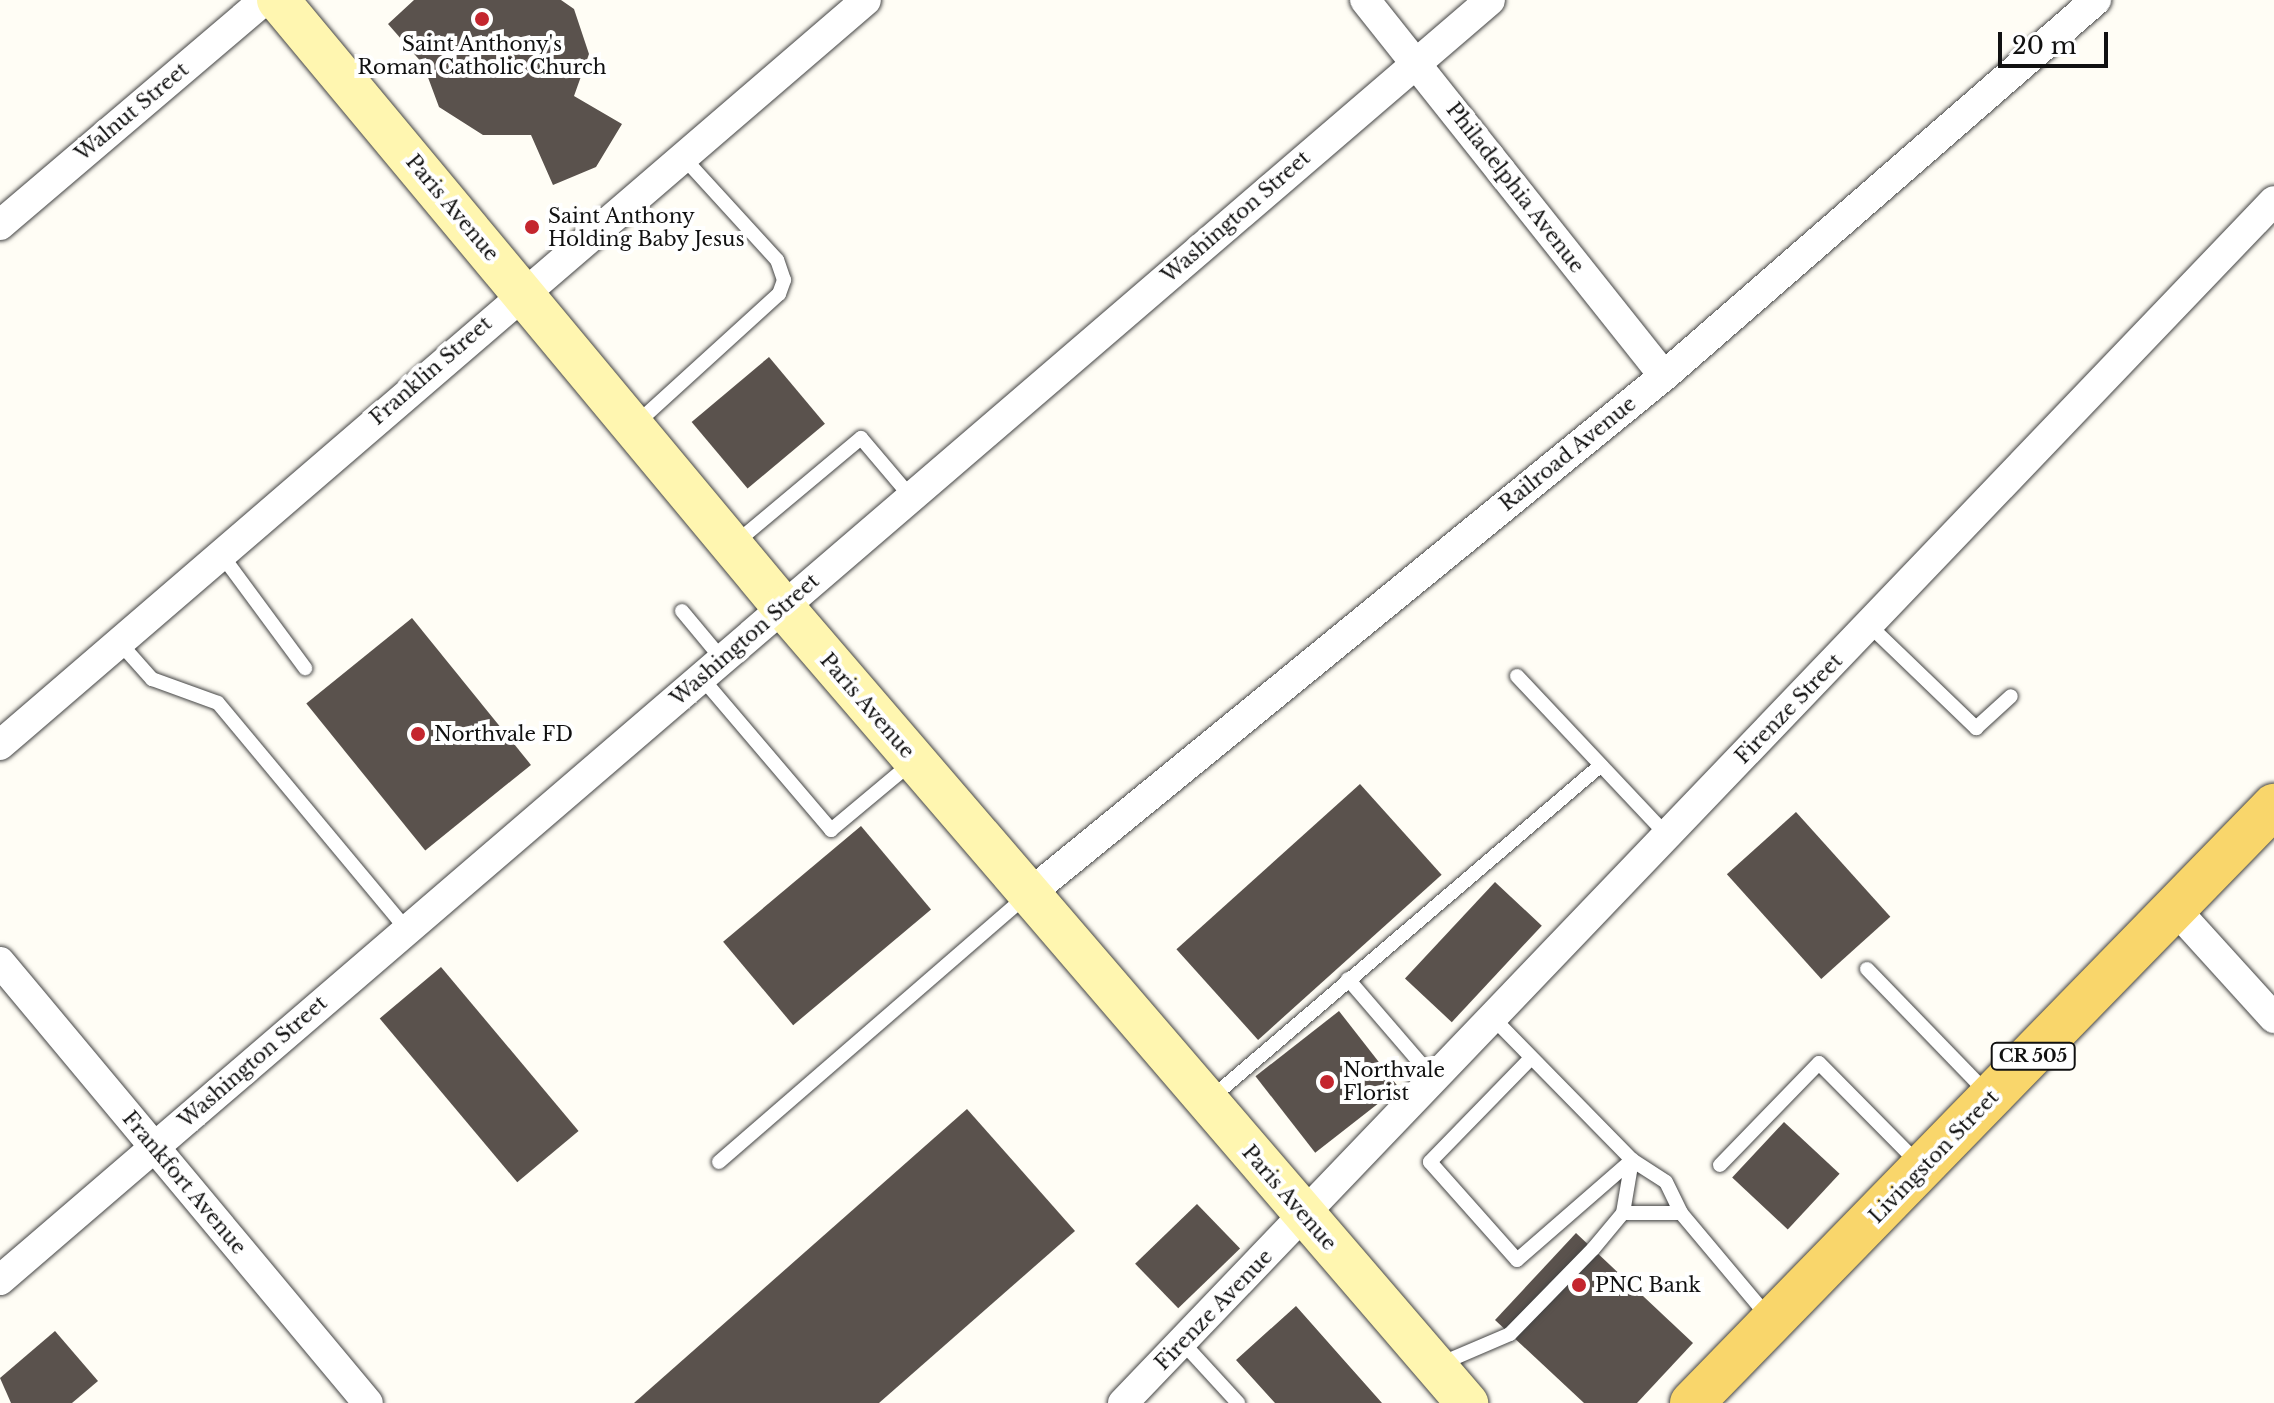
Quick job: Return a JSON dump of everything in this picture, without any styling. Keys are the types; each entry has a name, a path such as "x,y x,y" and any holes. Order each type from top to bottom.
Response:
{"main road":[{"name":"Livingston Street","path":"1692,1403 2176,910 2274,806"}],"street":[{"name":"Walnut Street","path":"0,225 264,0"},
{"name":"Paris Avenue","path":"278,0 783,607 1467,1403"},
{"name":"Franklin Street","path":"0,745 522,292 866,0"},
{"name":"Philadelphia Avenue","path":"1365,0 1664,376"},
{"name":"Washington Street","path":"0,1280 1490,0"},
{"name":"Railroad Avenue","path":"1029,894 1664,376 2096,0"},
{"name":"Firenze Street","path":"1304,1216 2274,201"},
{"path":"2176,910 2274,1018"},
{"name":"Frankfort Avenue","path":"0,962 368,1403"},
{"name":"Firenze Avenue","path":"1123,1403 1304,1216"}],"lane":[{"path":"634,426 779,294 784,280 777,260 682,156"},
{"path":"733,545 861,438 911,497"},
{"path":"221,554 305,668"},
{"path":"682,611 712,668 831,830 914,760"},
{"path":"1869,625 1976,728 2011,696"},
{"path":"119,642 152,679 218,703 406,929"},
{"path":"1517,676 1668,836"},
{"path":"1207,1102 1601,765"},
{"path":"719,1162 1029,894"},
{"path":"1867,969 1992,1098"},
{"path":"1348,979 1434,1079"},
{"path":"1493,1018 1632,1160 1666,1182 1681,1213 1773,1322"},
{"path":"1531,1058 1430,1162 1517,1260 1632,1160"},
{"path":"1720,1165 1819,1063 1923,1168"},
{"path":"1435,1366 1510,1334 1623,1213 1632,1160"},
{"path":"1623,1213 1681,1213"},
{"path":"1182,1342 1238,1403"}],"building":[{"path":"414,0 561,0 574,9 589,54 574,96 622,124 596,167 553,185 531,135 483,135 439,107 423,64 388,24"},
{"path":"769,357 825,424 748,489 692,422"},
{"name":"Northvale FD","path":"412,618 531,765 425,850 306,704"},
{"path":"1360,784 1442,875 1258,1040 1176,949"},
{"path":"1796,812 1890,917 1821,979 1727,874"},
{"path":"861,826 931,909 793,1025 723,942"},
{"path":"1495,882 1542,926 1452,1022 1405,979"},
{"path":"441,967 579,1131 517,1182 380,1018"},
{"name":"Northvale Florist","path":"1339,1011 1399,1087 1315,1153 1255,1076"},
{"path":"967,1109 1075,1231 879,1403 634,1403"},
{"path":"1784,1122 1840,1174 1788,1229 1732,1178"},
{"path":"1197,1204 1240,1249 1178,1308 1135,1264"},
{"name":"PNC Bank","path":"1576,1233 1693,1343 1637,1403 1584,1403 1495,1320"},
{"path":"1296,1306 1382,1403 1275,1403 1236,1360"},
{"path":"55,1331 98,1381 72,1403 11,1403 0,1378"}],"place":[{"name":"Saint Anthony's Roman Catholic Church","path":"482,19"},
{"name":"Saint Anthony Holding Baby Jesus","path":"532,227"},
{"name":"Northvale FD","path":"418,734"},
{"name":"Northvale Florist","path":"1327,1082"},
{"name":"PNC Bank","path":"1579,1285"}]}
